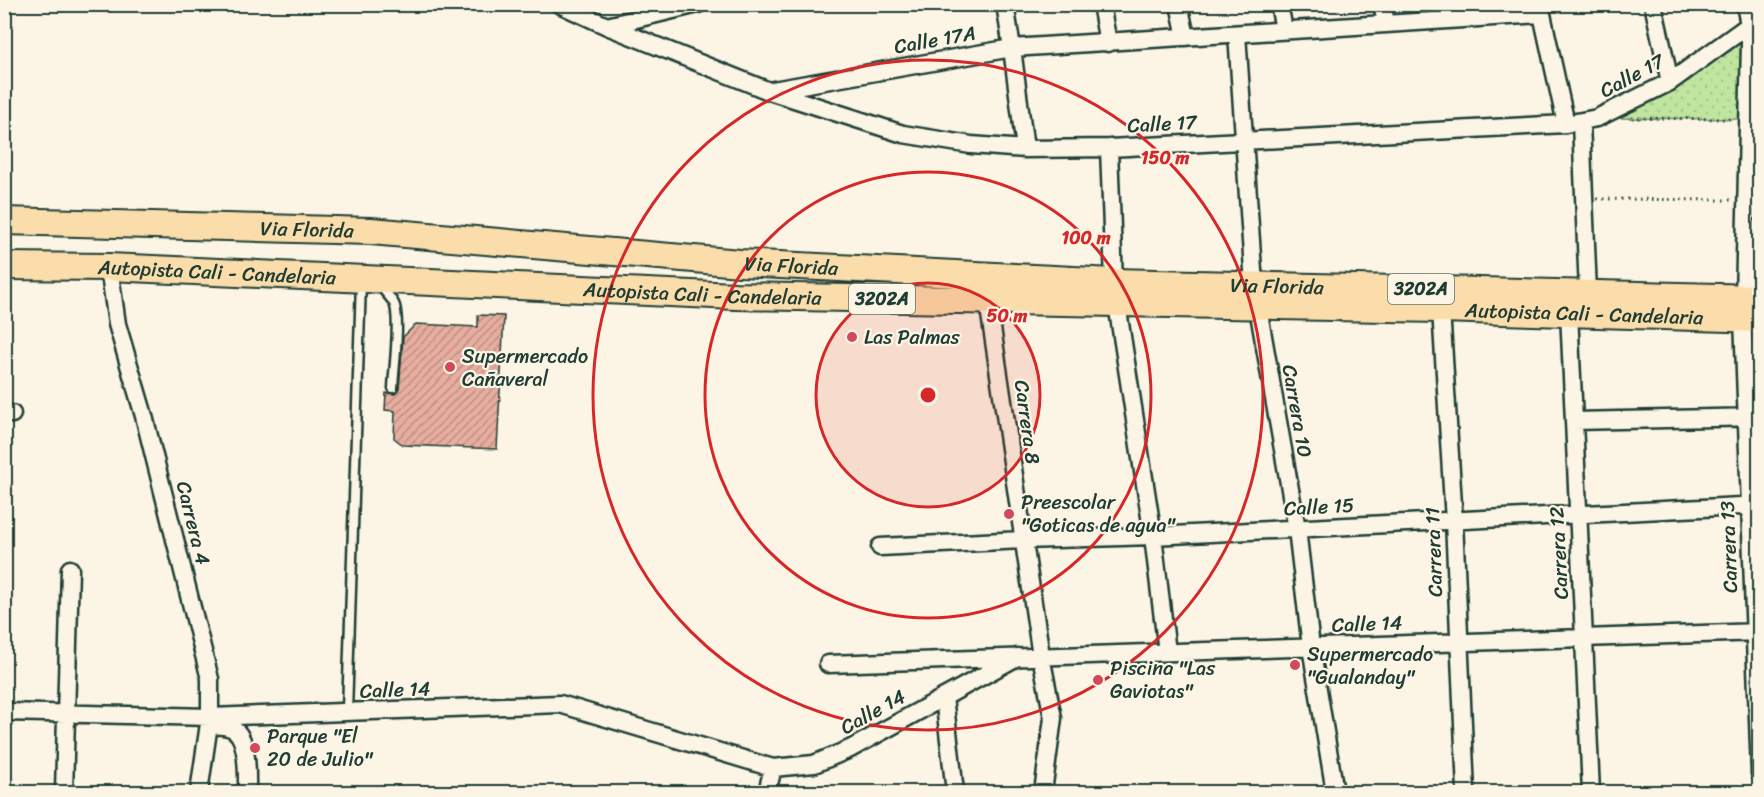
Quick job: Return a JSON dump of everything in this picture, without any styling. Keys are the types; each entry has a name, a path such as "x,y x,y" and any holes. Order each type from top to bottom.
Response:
{"main road":[{"name":"Via Florida","path":"4,221 371,231 1116,293"},
{"name":"Autopista Cali - Candelaria","path":"4,267 109,267 735,296 988,301 1116,293 1255,295 1441,309 1569,312 1752,308"},
{"name":"Via Florida","path":"1255,295 1588,293 1752,308"}],"street":[{"name":"Calle 17","path":"559,4 769,91 903,134 971,145 1025,149 1109,148 1573,123 1597,118 1670,82 1754,20"},
{"path":"608,26 663,8 698,4"},
{"path":"1005,4 1025,149"},
{"path":"1101,4 1108,42"},
{"path":"1179,4 1186,37"},
{"path":"1279,4 1284,30"},
{"path":"1382,4 1386,23"},
{"path":"1653,4 1670,82"},
{"name":"Carrera 13","path":"1745,4 1754,20 1746,200 1752,308 1760,774"},
{"path":"1540,9 1573,123 1584,198 1588,293"},
{"name":"Calle 17A","path":"769,91 1012,48 1386,23 1441,12 1540,9"},
{"name":"Carrera 10","path":"1237,34 1255,295 1297,529 1311,647 1335,792"},
{"path":"1109,148 1116,293 1154,536 1167,652"},
{"name":"Carrera 4","path":"109,267 117,324 144,416 210,679 209,721 200,792"},
{"name":"Carrera 8","path":"988,301 1041,656 1053,718 1043,792"},
{"name":"Carrera 11","path":"1441,309 1454,521 1466,792"},
{"name":"Carrera 12","path":"1569,312 1591,792"},
{"path":"1574,421 1753,417"},
{"name":"Calle 15","path":"880,547 1154,536 1754,505"},
{"path":"64,792 70,569"},
{"name":"Calle 14","path":"4,712 209,721 347,712 560,704 773,768 814,764 850,749 1017,657 1756,632"},
{"path":"828,664 1017,657"},
{"path":"944,697 955,792"},
{"path":"209,721 231,727 244,744 247,792"},
{"path":"767,792 773,768"}],"lane":[{"path":"347,712 369,280 392,299 395,307 397,318 393,388"}],"path":[{"path":"1632,118 1748,120"},
{"path":"1584,198 1746,200"}],"green space":[{"path":"1749,25 1748,119 1597,118"}],"building":[{"name":"Supermercado Cañaveral","path":"478,315 504,316 497,449 403,445 394,438 395,411 385,410 386,393 395,394 399,389 403,337 416,324 478,327"}],"place":[{"name":"Las Palmas","path":"852,337"},
{"name":"Supermercado Cañaveral","path":"450,367"},
{"name":"Preescolar \"Goticas de agua\"","path":"1009,514"},
{"name":"Supermercado \"Gualanday\"","path":"1295,665"},
{"name":"Piscina \"Las Gaviotas\"","path":"1098,680"},
{"name":"Parque \"El 20 de Julio\"","path":"255,748"}]}
